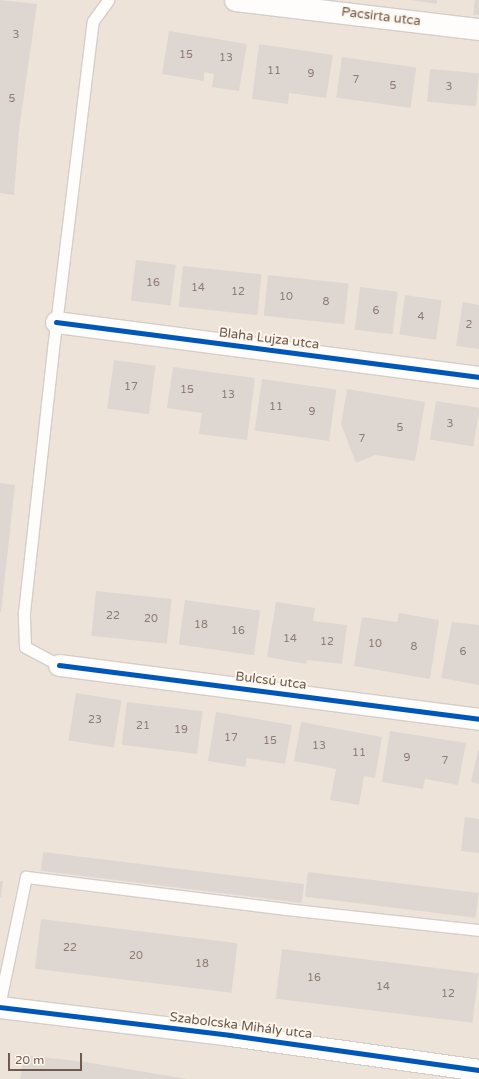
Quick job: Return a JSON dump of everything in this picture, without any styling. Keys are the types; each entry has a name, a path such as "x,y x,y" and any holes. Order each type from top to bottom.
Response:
{"street":[{"name":"Pacsirta utca","path":"236,0 479,29"},
{"name":"Blaha Lujza utca","path":"56,322 479,378"},
{"name":"Bulcsú utca","path":"59,665 479,719"},
{"name":"Szabolcska Mihály utca","path":"0,1007 238,1036 479,1070"}],"lane":[{"path":"59,665 25,646 24,612 56,322 93,20 108,0"},
{"path":"0,1002 26,877 285,909 479,930"}],"shaded area":[{"path":"0,0 479,0 479,1079 0,1079"}],"building":[{"path":"0,0 37,4 19,130 14,195 0,193"},
{"path":"411,0 437,0 437,4"},
{"path":"475,0 479,0 479,15 473,15"},
{"path":"169,31 247,44 239,91 212,87 214,74 204,72 204,81 162,74"},
{"path":"259,44 333,55 326,98 289,93 288,104 252,99"},
{"path":"342,57 416,67 411,108 336,98"},
{"path":"430,69 479,73 476,106 427,102"},
{"path":"136,260 176,265 171,306 131,301"},
{"path":"183,266 262,274 257,315 179,307"},
{"path":"268,275 349,283 344,324 264,316"},
{"path":"360,287 398,292 392,334 355,330"},
{"path":"405,295 442,300 436,340 399,335"},
{"path":"463,302 479,305 479,349 456,346"},
{"path":"114,360 156,366 149,414 107,409"},
{"path":"173,367 255,378 247,440 199,434 202,413 167,408"},
{"path":"262,379 336,389 329,441 255,430"},
{"path":"347,389 425,402 415,461 375,455 356,463 341,424"},
{"path":"436,401 479,408 473,446 430,440"},
{"path":"0,483 15,485 1,612 0,612"},
{"path":"96,591 172,599 167,644 91,636"},
{"path":"185,600 260,611 254,655 179,645"},
{"path":"276,602 315,608 313,621 347,625 342,664 307,660 306,664 267,657"},
{"path":"399,613 439,620 430,679 354,666 362,617 397,622"},
{"path":"452,622 479,625 479,685 441,678"},
{"path":"76,693 121,700 114,748 68,740"},
{"path":"127,702 202,711 197,754 122,745"},
{"path":"216,712 292,725 285,764 247,758 245,767 208,761"},
{"path":"301,722 382,737 375,778 364,776 359,805 330,800 336,769 294,761"},
{"path":"390,731 466,743 458,785 425,779 423,789 382,782"},
{"path":"479,750 479,784 471,782"},
{"path":"465,817 479,819 479,853 461,851"},
{"path":"43,852 304,884 302,903 41,871"},
{"path":"308,872 479,893 476,918 305,897"},
{"path":"0,881 3,881 1,897 0,897"},
{"path":"41,919 238,943 231,993 35,969"},
{"path":"282,949 479,973 472,1023 276,999"},
{"path":"24,1055 85,1062 187,1079 20,1079"}],"cycle path":[{"path":"56,322 479,377"},
{"path":"59,665 479,719"},
{"path":"0,1007 230,1035 479,1070"}]}
